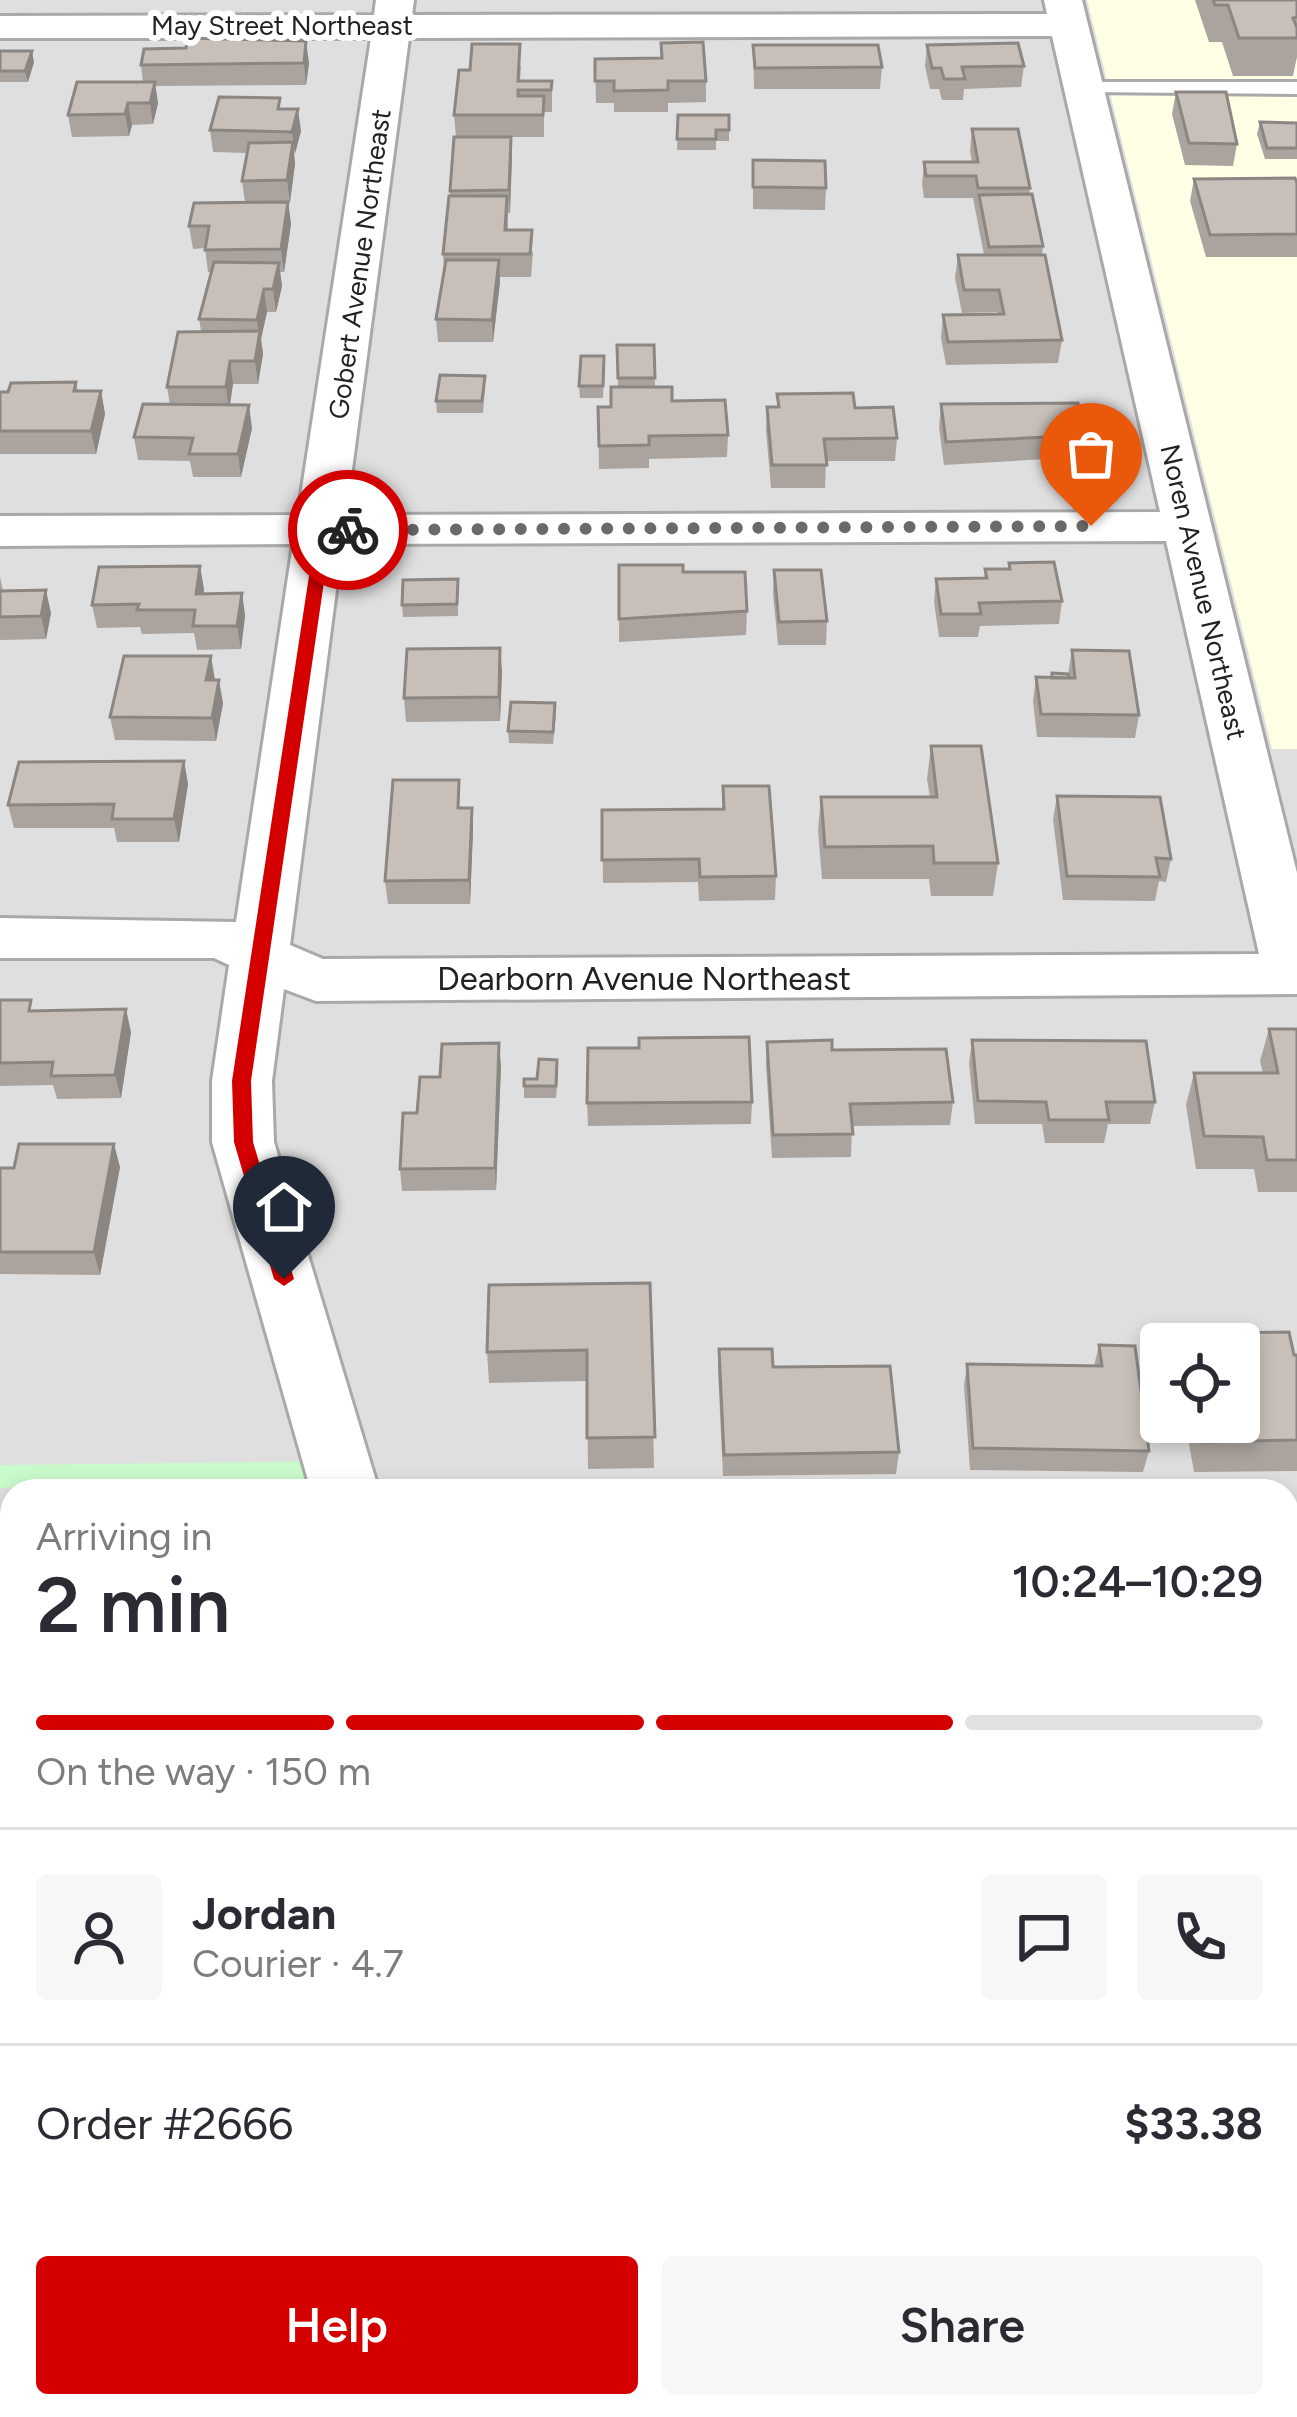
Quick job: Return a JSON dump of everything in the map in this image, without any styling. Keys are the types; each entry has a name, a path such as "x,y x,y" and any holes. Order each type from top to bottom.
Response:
{"street":[{"name":"May Street Northeast","path":"0,27 394,13 1065,12"},
{"name":"Noren Avenue Northeast","path":"1065,12 1295,974"},
{"name":"Gobert Avenue Northeast","path":"342,1479 244,1142 242,1081 394,13"},
{"path":"0,531 1187,526"},
{"name":"Dearborn Avenue Northeast","path":"0,938 221,938 316,980 1295,974"}],"lane":[{"path":"1083,86 1297,88"}],"shaded area":[{"path":"0,0 1297,0 1297,1479 0,1479"},
{"path":"1087,0 1297,0 1297,749 1272,749"}],"green space":[{"path":"338,1461 342,1479 0,1479 0,1465"}],"building":[{"path":"1213,0 1297,0 1297,17 1293,18 1297,38 1239,38 1228,5 1215,5"},
{"path":"188,38 306,41 304,63 141,65 144,49 186,48"},
{"path":"703,42 706,81 668,81 668,90 614,91 614,81 595,81 595,59 662,58 661,43"},
{"path":"1018,43 1024,66 962,67 965,79 944,79 941,68 932,68 927,45"},
{"path":"472,44 520,44 518,81 552,81 551,90 518,90 518,96 544,96 543,115 454,115 459,70 470,70"},
{"path":"753,45 878,45 882,67 755,68"},
{"path":"0,51 32,51 25,71 0,71"},
{"path":"77,82 155,82 150,103 128,103 125,114 68,115"},
{"path":"1176,92 1226,92 1237,144 1189,143"},
{"path":"219,97 280,98 278,109 298,109 292,132 210,130"},
{"path":"678,115 729,115 729,130 716,130 716,139 677,139"},
{"path":"1260,122 1297,123 1297,148 1267,148"},
{"path":"972,129 1018,129 1030,188 978,188 976,176 926,176 924,162 978,162"},
{"path":"454,137 511,137 509,190 450,191"},
{"path":"293,142 287,180 242,181 249,143"},
{"path":"753,160 825,161 826,188 753,187"},
{"path":"1295,178 1297,234 1210,235 1194,179"},
{"path":"1032,194 1043,246 989,247 979,195"},
{"path":"449,196 507,196 505,230 532,230 530,254 443,254"},
{"path":"288,202 281,249 205,250 209,226 189,226 194,203"},
{"path":"958,255 1045,255 1062,340 948,342 943,315 1004,314 999,290 964,290"},
{"path":"446,260 499,260 492,320 436,319"},
{"path":"214,262 279,263 273,289 264,289 257,320 199,319"},
{"path":"260,331 255,361 230,361 226,387 167,387 178,332"},
{"path":"617,345 654,345 655,378 618,378"},
{"path":"581,356 604,356 603,386 579,386"},
{"path":"440,375 485,376 482,401 436,401"},
{"path":"76,382 74,391 101,391 91,431 0,431 0,392 8,392 11,383"},
{"path":"611,387 672,387 672,401 725,400 728,435 649,436 649,445 599,446 598,407 611,407"},
{"path":"853,393 855,408 893,407 897,438 824,439 827,465 772,465 767,407 779,407 777,394"},
{"path":"1078,403 1086,435 946,442 941,404"},
{"path":"143,404 249,405 238,454 189,454 193,438 134,437"},
{"path":"1054,562 1062,601 979,603 981,614 941,614 936,579 987,578 985,569 1010,569 1009,563"},
{"path":"619,565 745,572 747,611 619,619"},
{"path":"200,566 196,594 242,593 237,626 193,626 195,610 92,605 99,567"},
{"path":"774,570 821,570 827,621 779,622"},
{"path":"458,579 457,604 402,605 403,580"},
{"path":"46,590 41,616 0,617 0,591"},
{"path":"500,648 499,697 404,698 407,649"},
{"path":"1072,650 1129,651 1139,715 1041,714 1036,677 1075,678"},
{"path":"124,656 211,656 206,680 219,680 212,718 110,717"},
{"path":"511,702 555,703 553,732 508,731"},
{"path":"931,746 981,746 998,863 934,863 933,846 825,847 821,797 937,797"},
{"path":"184,761 174,819 112,819 114,804 8,805 19,762"},
{"path":"393,780 459,780 458,808 472,808 469,880 385,881"},
{"path":"723,786 769,786 776,876 700,877 699,859 602,860 602,810 724,809"},
{"path":"1057,796 1160,797 1171,859 1156,858 1160,877 1067,876"},
{"path":"0,1000 31,1000 29,1011 126,1009 115,1075 51,1076 53,1062 0,1063"},
{"path":"1269,1029 1297,1029 1297,1160 1267,1160 1263,1137 1204,1136 1194,1073 1278,1073"},
{"path":"749,1037 752,1102 587,1103 588,1048 639,1048 639,1038"},
{"path":"832,1040 832,1050 946,1049 953,1102 850,1104 853,1134 773,1135 767,1042"},
{"path":"972,1040 1146,1041 1155,1102 1106,1102 1109,1120 1049,1120 1046,1102 978,1101"},
{"path":"499,1043 495,1168 400,1169 403,1113 417,1113 420,1077 440,1077 442,1044"},
{"path":"539,1059 557,1060 556,1086 524,1086 524,1079 537,1079"},
{"path":"19,1144 114,1144 94,1252 0,1252 0,1168 14,1168"},
{"path":"650,1283 655,1437 587,1438 587,1350 487,1352 489,1285"},
{"path":"1289,1332 1297,1355 1297,1440 1260,1441 1260,1333"},
{"path":"1099,1345 1135,1346 1140,1443 1148,1443 1149,1451 973,1448 967,1364 1102,1366"},
{"path":"719,1349 772,1349 773,1367 890,1366 899,1452 724,1455"}],"way so far":[{"path":"348,530 1091,526"}],"route":[{"path":"284,1279 244,1142 242,1081 324,530 348,530"}]}
